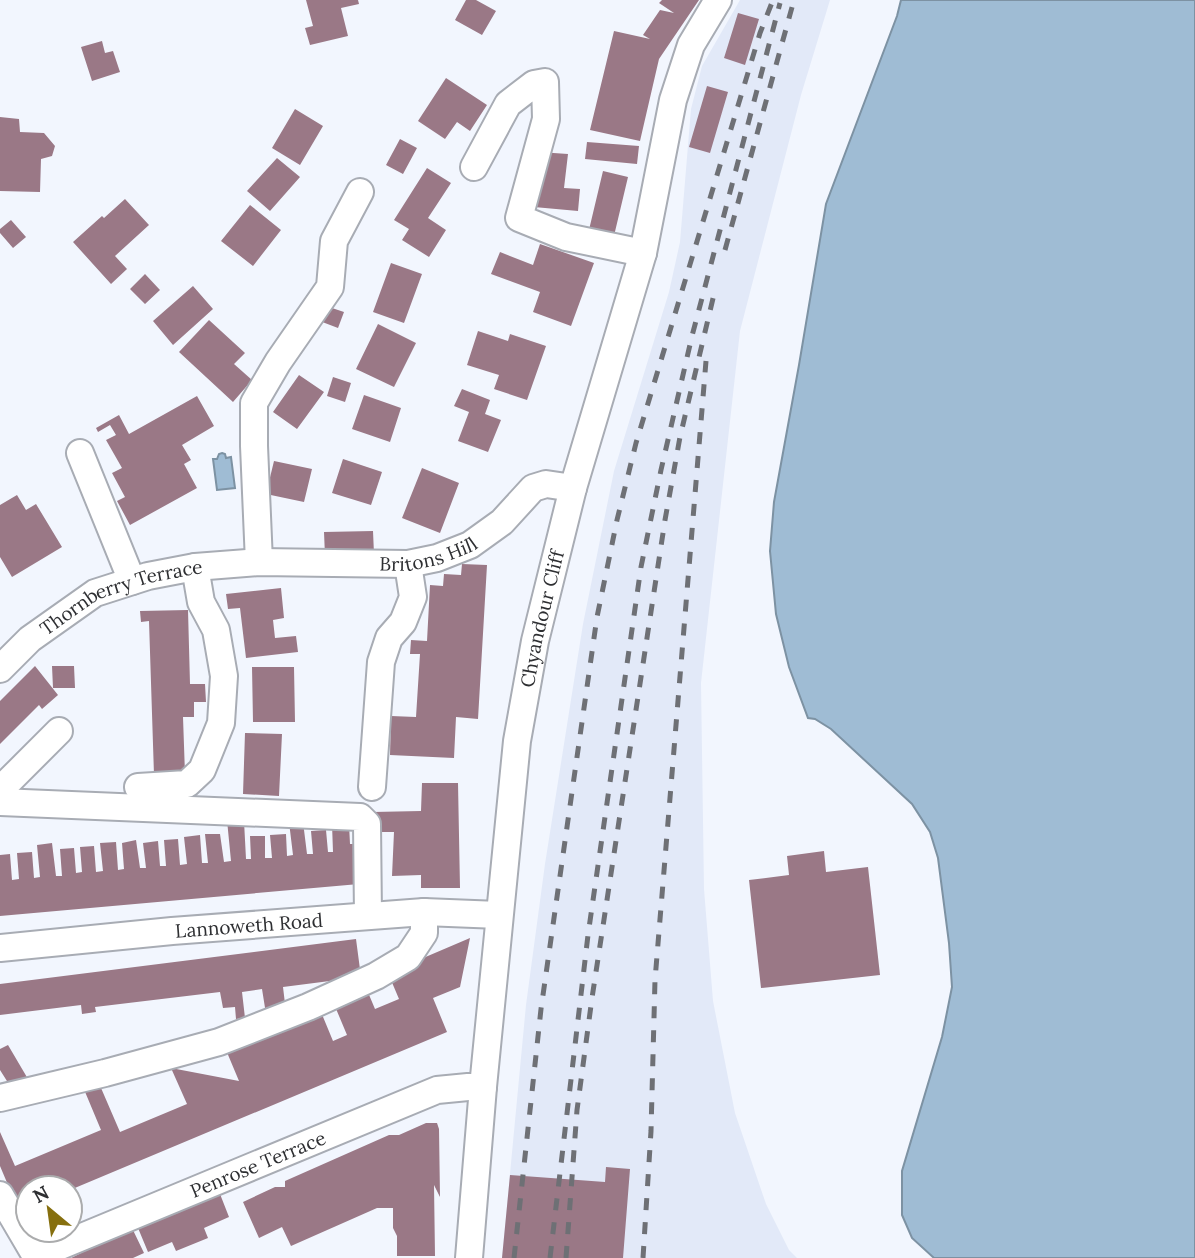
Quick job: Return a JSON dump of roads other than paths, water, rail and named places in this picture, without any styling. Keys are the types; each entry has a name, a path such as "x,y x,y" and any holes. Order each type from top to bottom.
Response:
{"street":[{"name":"Chyandour Cliff","path":"469,1258 482,1087 517,741 535,641 573,488 643,253 673,100 691,45 718,0"},
{"path":"474,167 508,104 534,84 545,82 546,119 519,218 566,237 643,253"},
{"path":"259,562 254,403 278,362 330,287 334,241 360,192"},
{"path":"80,453 132,581"},
{"name":"Britons Hill","path":"259,562 408,564 437,558 471,545 502,523 533,488 547,484 573,488"},
{"name":"Thornberry Terrace","path":"0,669 30,639 95,593 148,576 195,567 259,562"},
{"path":"372,787 381,662 389,638 403,622 413,597 408,564"},
{"path":"138,787 187,784 202,770 221,723 225,676 216,630 201,602 195,567"},
{"path":"0,790 59,731"},
{"path":"0,802 360,817 367,824 368,916"},
{"path":"0,1098 219,1042 308,1007 376,976 408,957 424,933 424,912"},
{"name":"Lannoweth Road","path":"0,948 172,931 424,912 499,915"},
{"name":"Penrose Terrace","path":"36,1257 437,1090 482,1087"},
{"path":"0,1195 36,1257"}],"water":[{"path":"901,0 1195,0 1195,1258 934,1258 912,1238 902,1215 902,1171 942,1037 952,987 938,858 930,832 912,804 831,729 815,719 808,718 789,667 776,614 770,551 774,502 826,204"},
{"path":"222,453 226,458 231,457 235,488 217,490 213,459 217,459"}],"railway":[{"path":"514,1258 541,1009 597,617 636,443 760,33 773,0"},
{"path":"725,250 794,0"},
{"path":"550,1258 588,935 641,567 692,336 780,3"},
{"path":"566,1258 577,1110 592,998 665,520 680,437 715,290"},
{"path":"643,1258 651,1131 655,980 706,361"}]}
